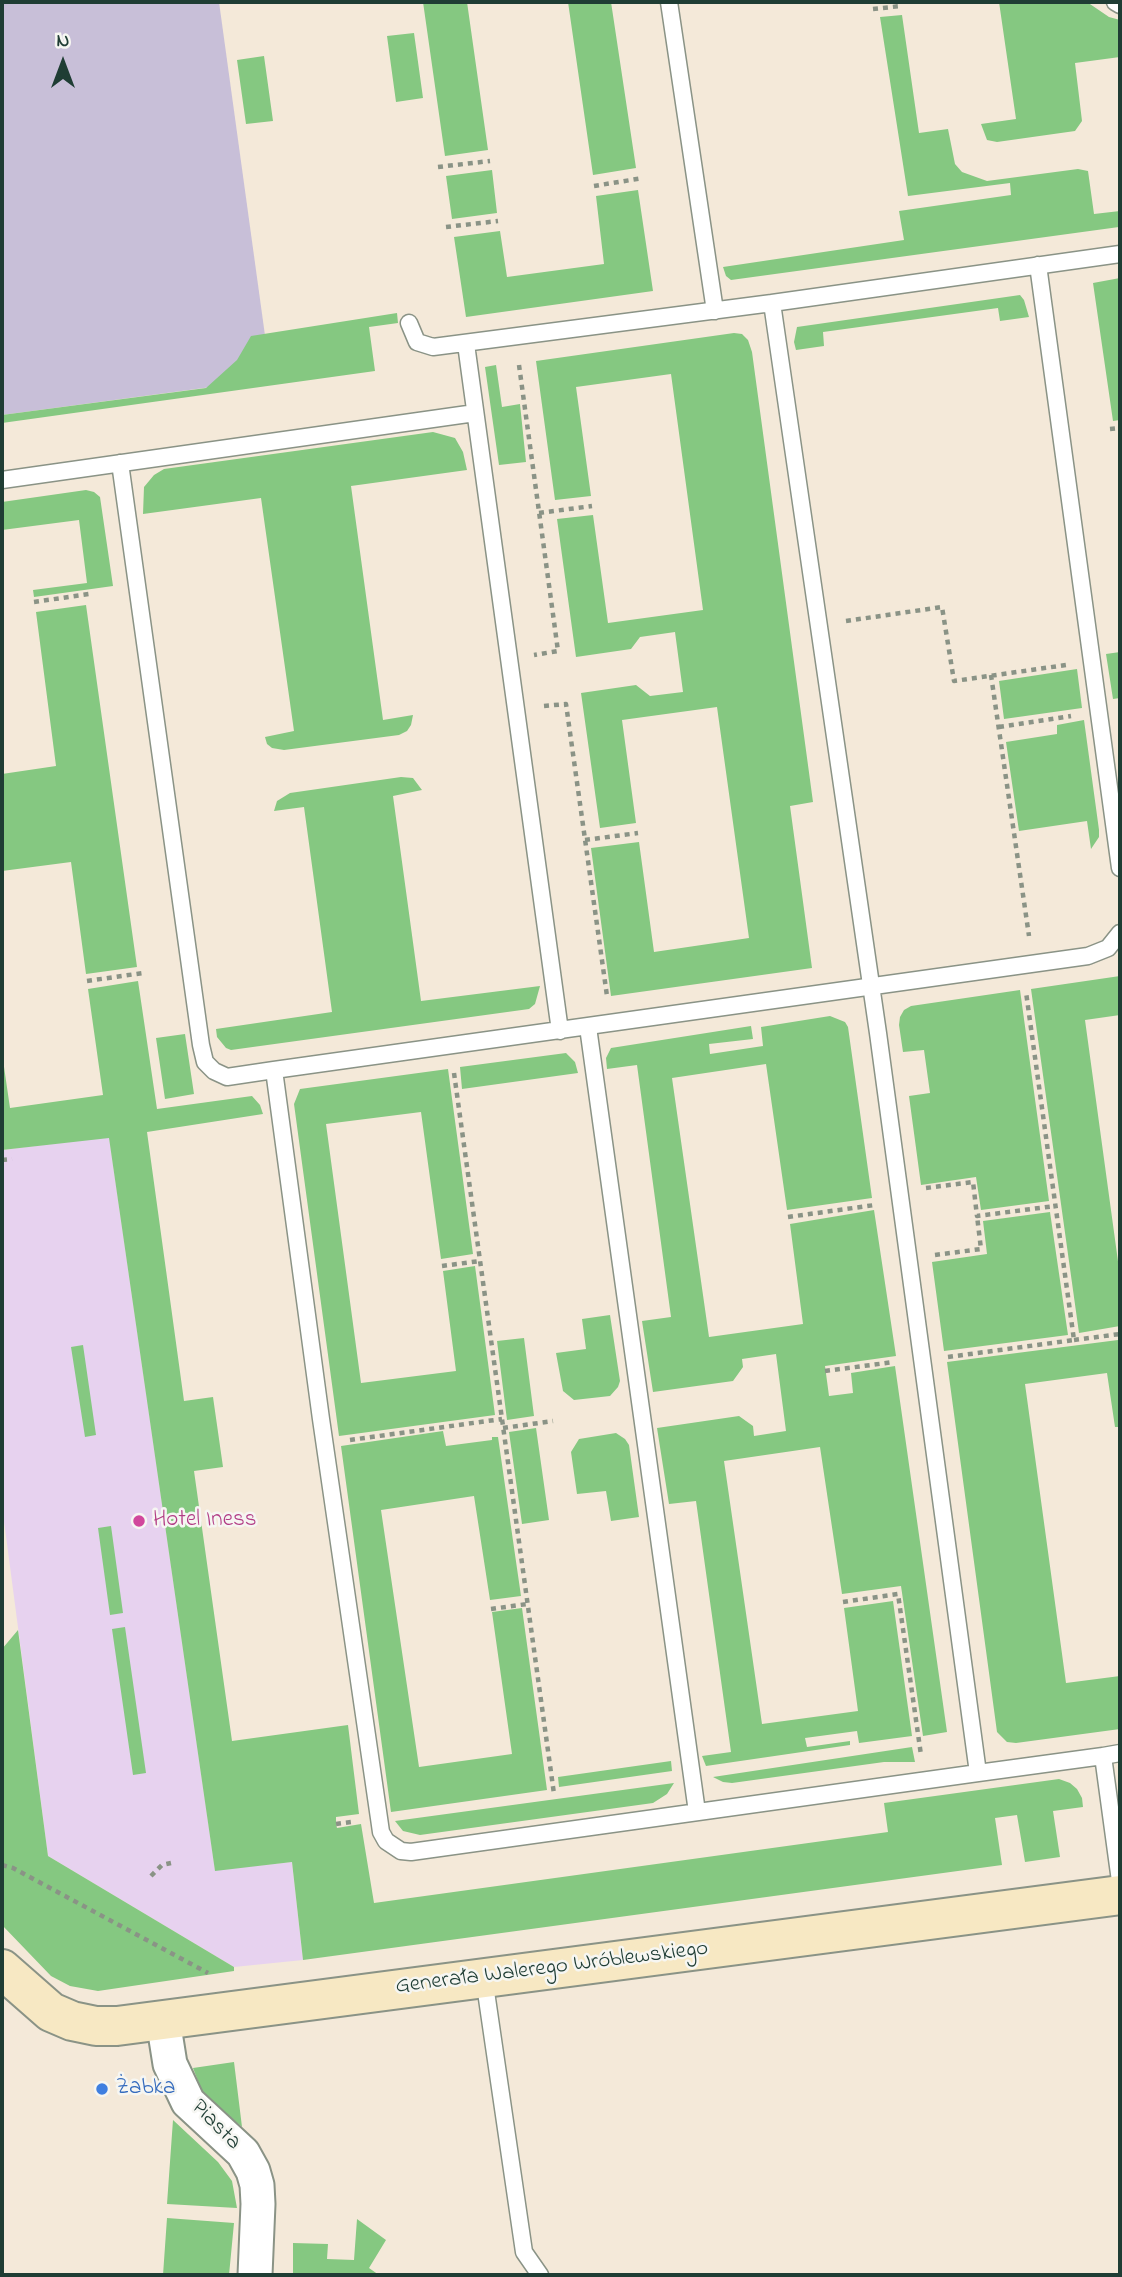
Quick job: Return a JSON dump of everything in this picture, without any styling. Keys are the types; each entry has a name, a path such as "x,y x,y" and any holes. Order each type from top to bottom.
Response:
{"street":[{"name":"Generała Walerego Wróblewskiego","path":"2,1969 51,2012 72,2021 96,2026 117,2026 1120,1895"},
{"name":"Piasta","path":"163,2020 170,2064 188,2102 243,2153 253,2171 258,2195 255,2275"}],"lane":[{"path":"669,2 715,311"},
{"path":"1115,2 1120,5"},
{"path":"409,323 417,342 424,346 466,344 1120,254"},
{"path":"1038,265 1120,868"},
{"path":"772,303 871,987 978,1773"},
{"path":"466,344 560,1031"},
{"path":"2,480 475,413"},
{"path":"120,463 201,1045 205,1062 214,1071 227,1077 1088,956 1108,948 1120,933"},
{"path":"588,1027 697,1812"},
{"path":"274,1070 325,1443 382,1832 386,1841 401,1851 411,1852 1120,1753"},
{"path":"1103,1756 1120,1881"},
{"path":"484,1978 524,2252 540,2275"}],"path":[{"path":"873,9 901,6"},
{"path":"438,167 490,161"},
{"path":"594,186 643,178"},
{"path":"446,227 498,221"},
{"path":"517,357 558,651 528,656"},
{"path":"1110,429 1120,428"},
{"path":"539,513 592,506"},
{"path":"34,602 89,594"},
{"path":"838,622 942,607 954,681 1092,661"},
{"path":"991,675 1030,944"},
{"path":"535,708 566,704 608,1002"},
{"path":"999,727 1099,712"},
{"path":"585,840 638,833"},
{"path":"87,981 143,973"},
{"path":"1025,985 1074,1340"},
{"path":"453,1065 554,1794"},
{"path":"2,1160 12,1159"},
{"path":"917,1190 973,1182 981,1249 926,1256"},
{"path":"788,1217 879,1204"},
{"path":"977,1216 1055,1206"},
{"path":"442,1265 480,1261"},
{"path":"825,1371 1120,1334"},
{"path":"325,1443 502,1419"},
{"path":"503,1428 553,1421"},
{"path":"843,1602 898,1594 918,1742 926,1780"},
{"path":"491,1609 527,1604"},
{"path":"151,1876 162,1865 171,1863"},
{"path":"2,1865 13,1868 213,1975"}],"shaded area":[{"path":"2,2 219,2 271,379 2,415"},
{"path":"109,1137 215,1870 292,1862 303,1960 234,1967 48,1856 2,1522 2,1150"}],"green space":[{"path":"423,2 467,2 488,150 445,156"},
{"path":"568,2 611,2 636,168 593,175"},
{"path":"999,2 1087,2 1109,17 1120,20 1120,57 1075,63 1082,121 1075,131 997,142 987,140 981,124 1016,119"},
{"path":"902,15 919,133 948,129 955,164 962,172 987,181 1078,169 1088,171 1094,214 1120,211 1119,227 731,280 726,276 723,267 904,240 899,211 1011,195 1010,183 908,196 880,17"},
{"path":"414,33 423,98 396,102 387,36"},
{"path":"264,56 273,121 246,124 237,60"},
{"path":"492,170 497,213 452,219 446,176"},
{"path":"638,190 653,291 466,317 454,237 500,231 507,277 604,264 596,196"},
{"path":"1120,278 1120,420 1113,421 1093,283"},
{"path":"1020,295 1029,317 1000,321 998,308 823,332 824,346 796,350 794,342 797,327"},
{"path":"397,313 398,323 369,327 375,371 2,423 2,415 206,388 237,360 251,336"},
{"path":"742,334 748,340 752,352 813,802 790,806 812,968 611,996 591,848 639,842 654,952 749,938 717,707 622,720 636,823 600,828 581,693 636,685 650,696 683,692 675,632 640,637 631,649 576,657 557,519 593,515 608,623 703,610 671,374 576,387 591,496 555,500 536,361"},
{"path":"496,365 502,407 520,404 526,462 499,465 485,367"},
{"path":"433,432 455,438 463,452 467,470 351,486 383,720 413,715 411,725 399,735 284,750 272,748 265,737 294,731 261,498 143,514 144,487 154,475 164,469"},
{"path":"86,490 100,497 113,586 34,597 33,590 87,583 79,520 2,530 2,502"},
{"path":"86,605 137,967 86,974 71,862 2,871 2,774 56,766 36,612"},
{"path":"1120,652 1120,698 1113,699 1106,654"},
{"path":"1077,669 1082,708 1004,719 999,681"},
{"path":"1084,720 1099,830 1099,837 1091,849 1087,821 1019,831 1006,742 1057,734 1057,725"},
{"path":"401,777 413,778 422,790 393,796 421,1001 540,986 535,1004 529,1009 231,1050 226,1048 217,1037 216,1029 332,1012 304,807 274,811 277,801 290,793"},
{"path":"1120,976 1120,1015 1085,1020 1120,1276 1120,1326 1079,1333 1031,989"},
{"path":"138,981 157,1109 252,1096 260,1105 263,1114 147,1132 184,1401 213,1397 223,1467 194,1471 232,1741 348,1725 359,1814 336,1817 336,1824 337,1828 361,1824 374,1903 888,1832 884,1803 1059,1779 1077,1789 1083,1807 1053,1811 1060,1857 1025,1862 1017,1815 995,1818 1002,1865 303,1960 292,1862 215,1871 109,1138 2,1150 2,1053 10,1108 103,1095 88,989"},
{"path":"1020,990 1049,1201 981,1210 976,1177 921,1185 909,1096 930,1093 924,1050 903,1052 900,1017 904,1010 911,1006"},
{"path":"830,1016 845,1022 848,1027 872,1198 787,1210 766,1064 672,1078 709,1337 803,1324 790,1224 874,1210 896,1356 825,1366 829,1396 853,1393 851,1373 895,1366 947,1732 923,1736 901,1586 842,1594 820,1447 724,1461 762,1724 858,1711 844,1608 893,1601 912,1736 859,1743 857,1731 805,1738 807,1747 850,1741 850,1745 706,1766 702,1756 731,1752 696,1501 669,1504 657,1428 739,1416 753,1426 754,1436 786,1431 776,1354 742,1359 743,1367 733,1381 653,1392 642,1321 671,1317 637,1065 607,1069 606,1058 611,1048 751,1026 753,1039 709,1044 710,1054 763,1046 761,1027"},
{"path":"185,1034 194,1094 165,1099 156,1038"},
{"path":"566,1053 575,1062 578,1073 462,1089 460,1067"},
{"path":"448,1069 473,1254 441,1259 421,1112 326,1124 361,1383 456,1371 443,1271 475,1266 495,1415 339,1436 294,1104 300,1089"},
{"path":"1050,1212 1068,1335 944,1351 932,1262 987,1254 983,1221"},
{"path":"610,1315 620,1381 618,1387 610,1396 574,1400 563,1391 556,1353 586,1349 582,1319"},
{"path":"524,1338 534,1416 507,1420 497,1341"},
{"path":"1118,1340 1120,1427 1115,1427 1107,1373 1025,1384 1066,1683 1120,1676 1120,1729 1007,1742 997,1732 947,1362"},
{"path":"83,1345 96,1435 85,1437 71,1347"},
{"path":"536,1428 549,1520 522,1524 509,1432"},
{"path":"443,1431 446,1446 498,1437 521,1596 490,1600 474,1496 381,1510 419,1767 512,1754 492,1612 522,1608 547,1790 391,1812 341,1446"},
{"path":"616,1433 629,1445 639,1517 611,1521 606,1491 577,1494 571,1452 579,1439"},
{"path":"111,1526 123,1613 110,1615 98,1528"},
{"path":"125,1627 146,1773 133,1775 112,1629"},
{"path":"18,1630 48,1856 234,1967 234,1971 98,1991 70,1986 51,1976 2,1925 2,1649"},
{"path":"912,1747 915,1762 884,1762 732,1783 713,1777"},
{"path":"671,1761 672,1771 559,1787 558,1777"},
{"path":"674,1783 667,1794 653,1803 420,1835 403,1831 395,1821"},
{"path":"234,2062 242,2127 203,2094 193,2068"},
{"path":"173,2120 218,2162 232,2181 237,2208 167,2204"},
{"path":"167,2218 234,2223 229,2275 163,2275"},
{"path":"357,2219 386,2240 369,2268 379,2275 293,2275 293,2243 328,2244 327,2259 354,2260"}],"place":[{"name":"Hotel Iness","path":"139,1521"},
{"name":"Żabka","path":"102,2089"}]}
